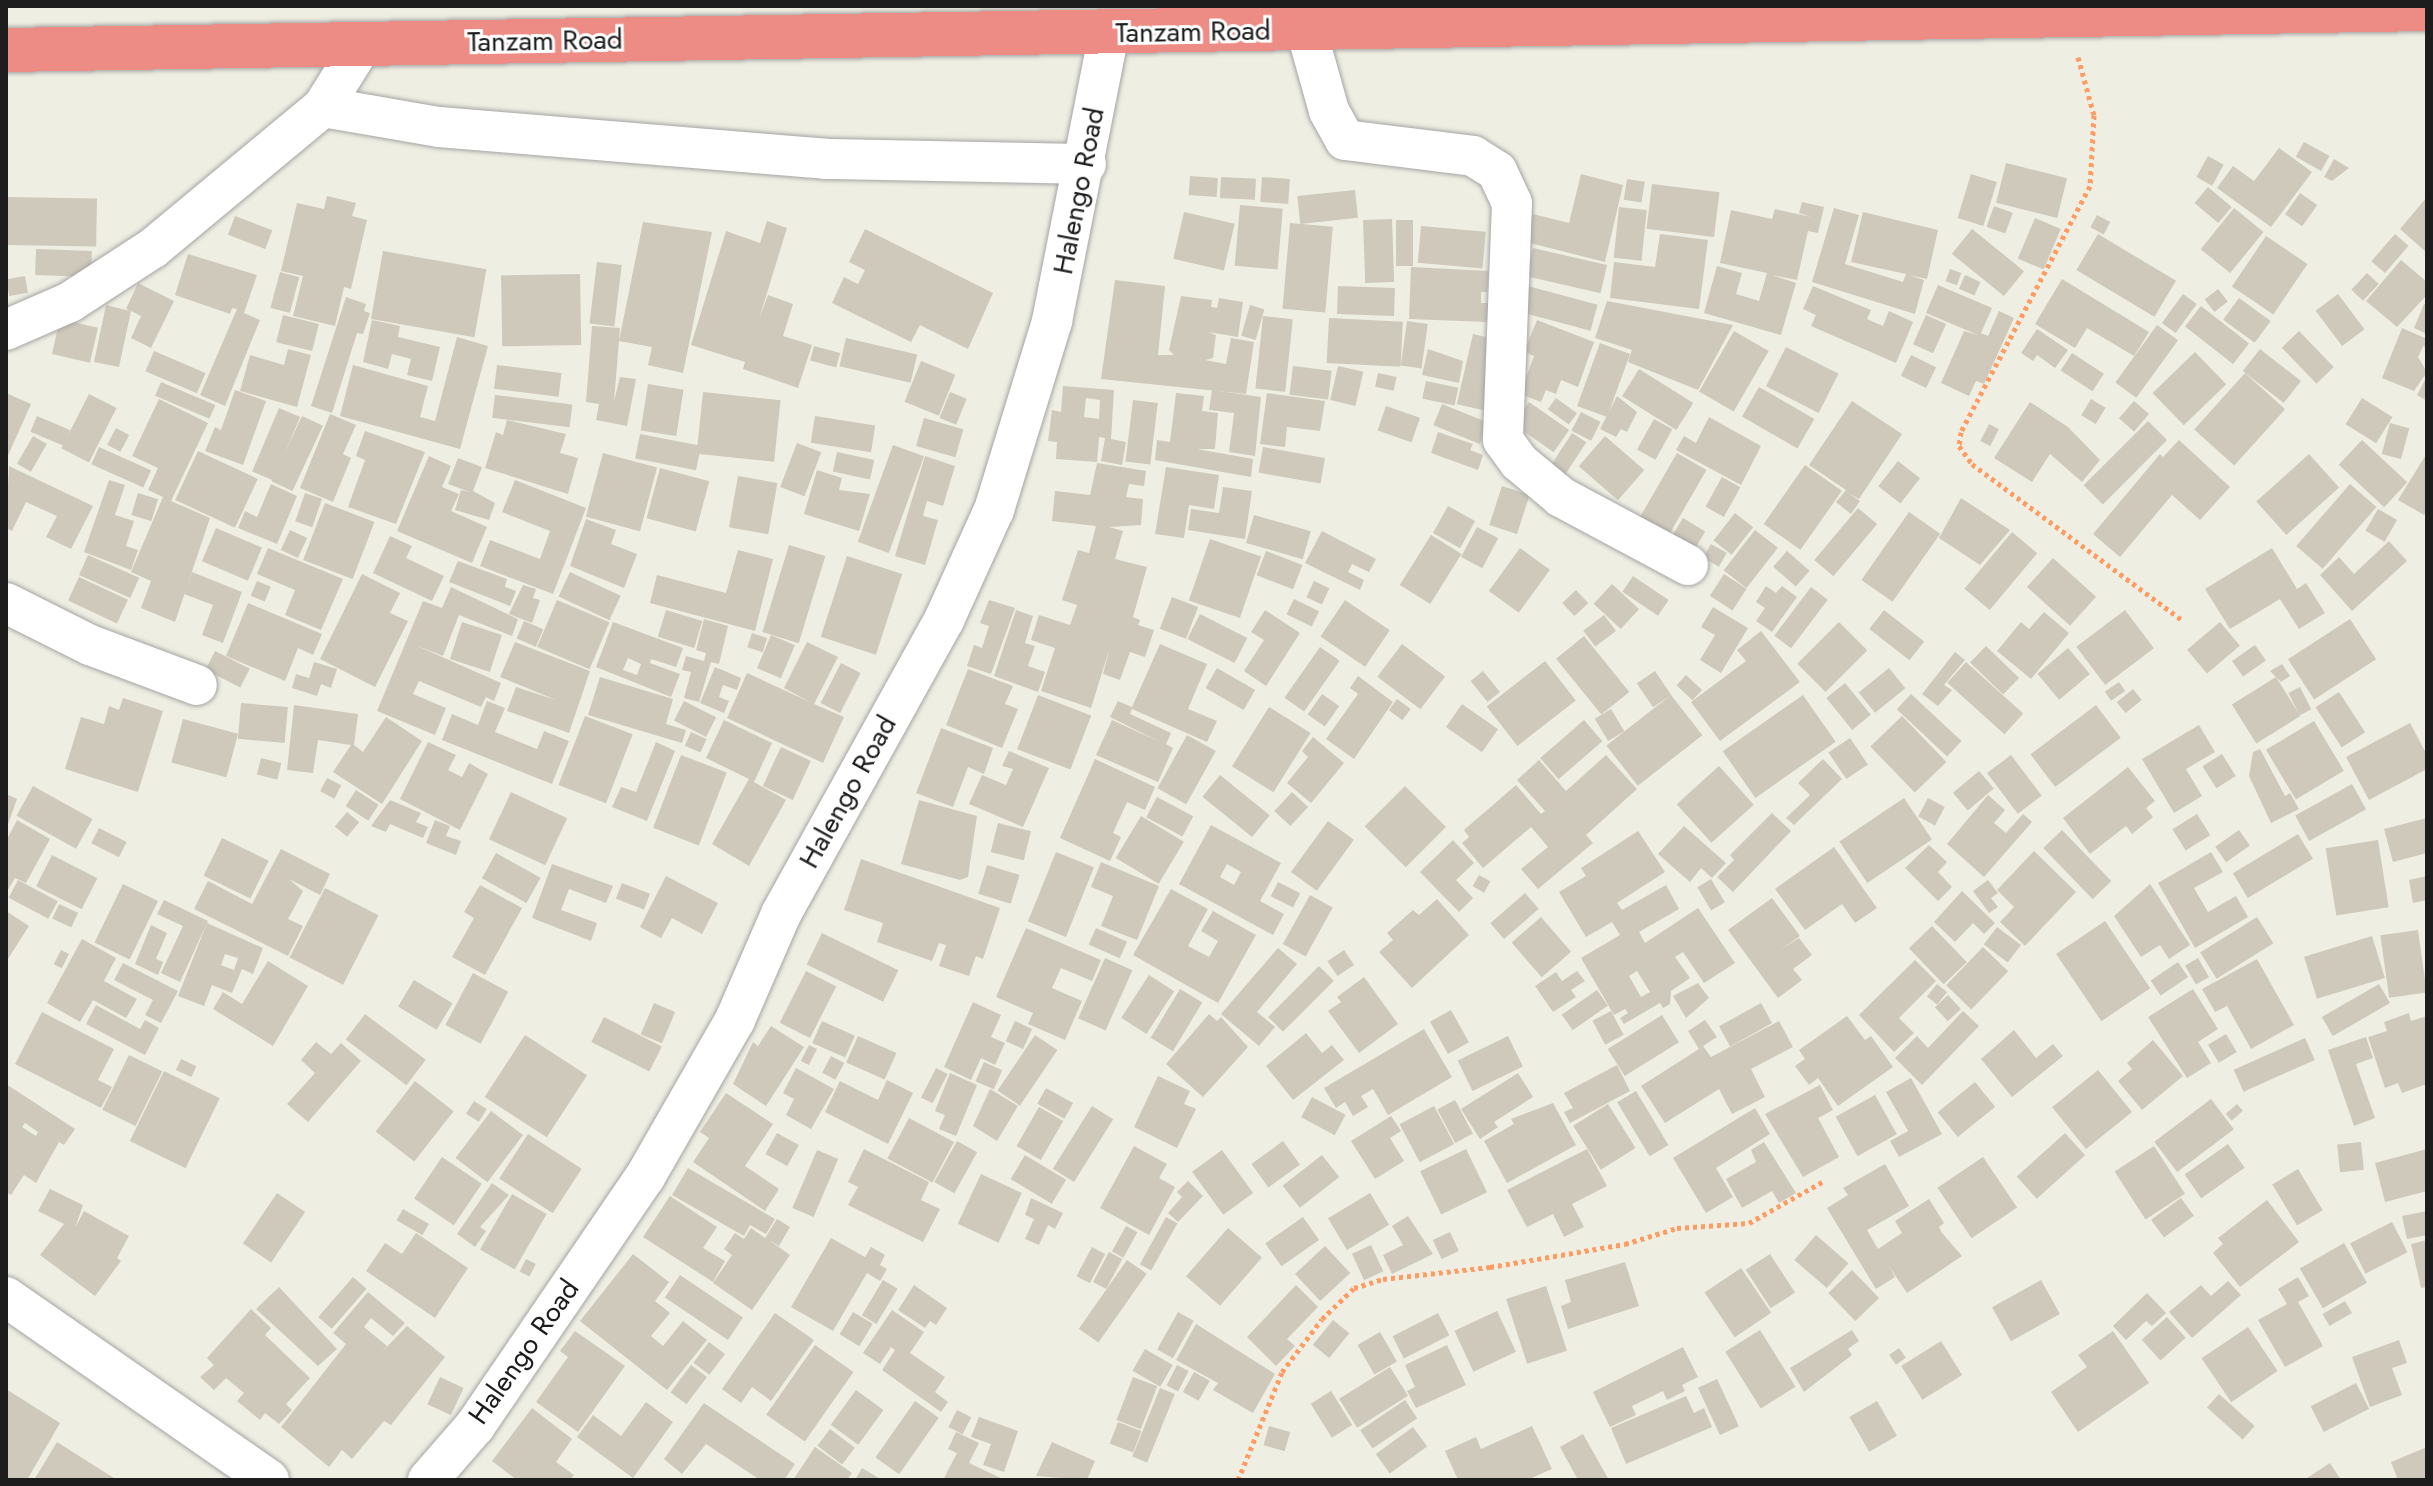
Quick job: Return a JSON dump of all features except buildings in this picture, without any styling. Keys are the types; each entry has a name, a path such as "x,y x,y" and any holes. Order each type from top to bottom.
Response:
{"highway":[{"name":"Tanzam Road","path":"6,50 1109,34 1306,29 1601,14 2063,14 2427,9"}],"street":[{"path":"1306,29 1329,111 1345,140 1473,156 1497,171 1512,203 1503,440 1519,462 1561,497 1688,565"},
{"name":"Halengo Road","path":"428,1480 475,1426 645,1177 735,1020 781,914 944,620 994,510 1052,321 1086,164 1109,34"},
{"path":"6,330 70,302 153,248 323,107 363,43"},
{"path":"323,107 439,127 826,159 1086,164"},
{"path":"6,603 90,645 197,685"},
{"path":"6,1297 269,1480"}],"path":[{"path":"2063,14 2094,115 2090,186 1961,432 1959,446 1972,464 2182,620"},
{"path":"1238,1480 1282,1372 1322,1319 1354,1288 1383,1279 1490,1267 1625,1244 1677,1228 1749,1223 1822,1182"}]}
